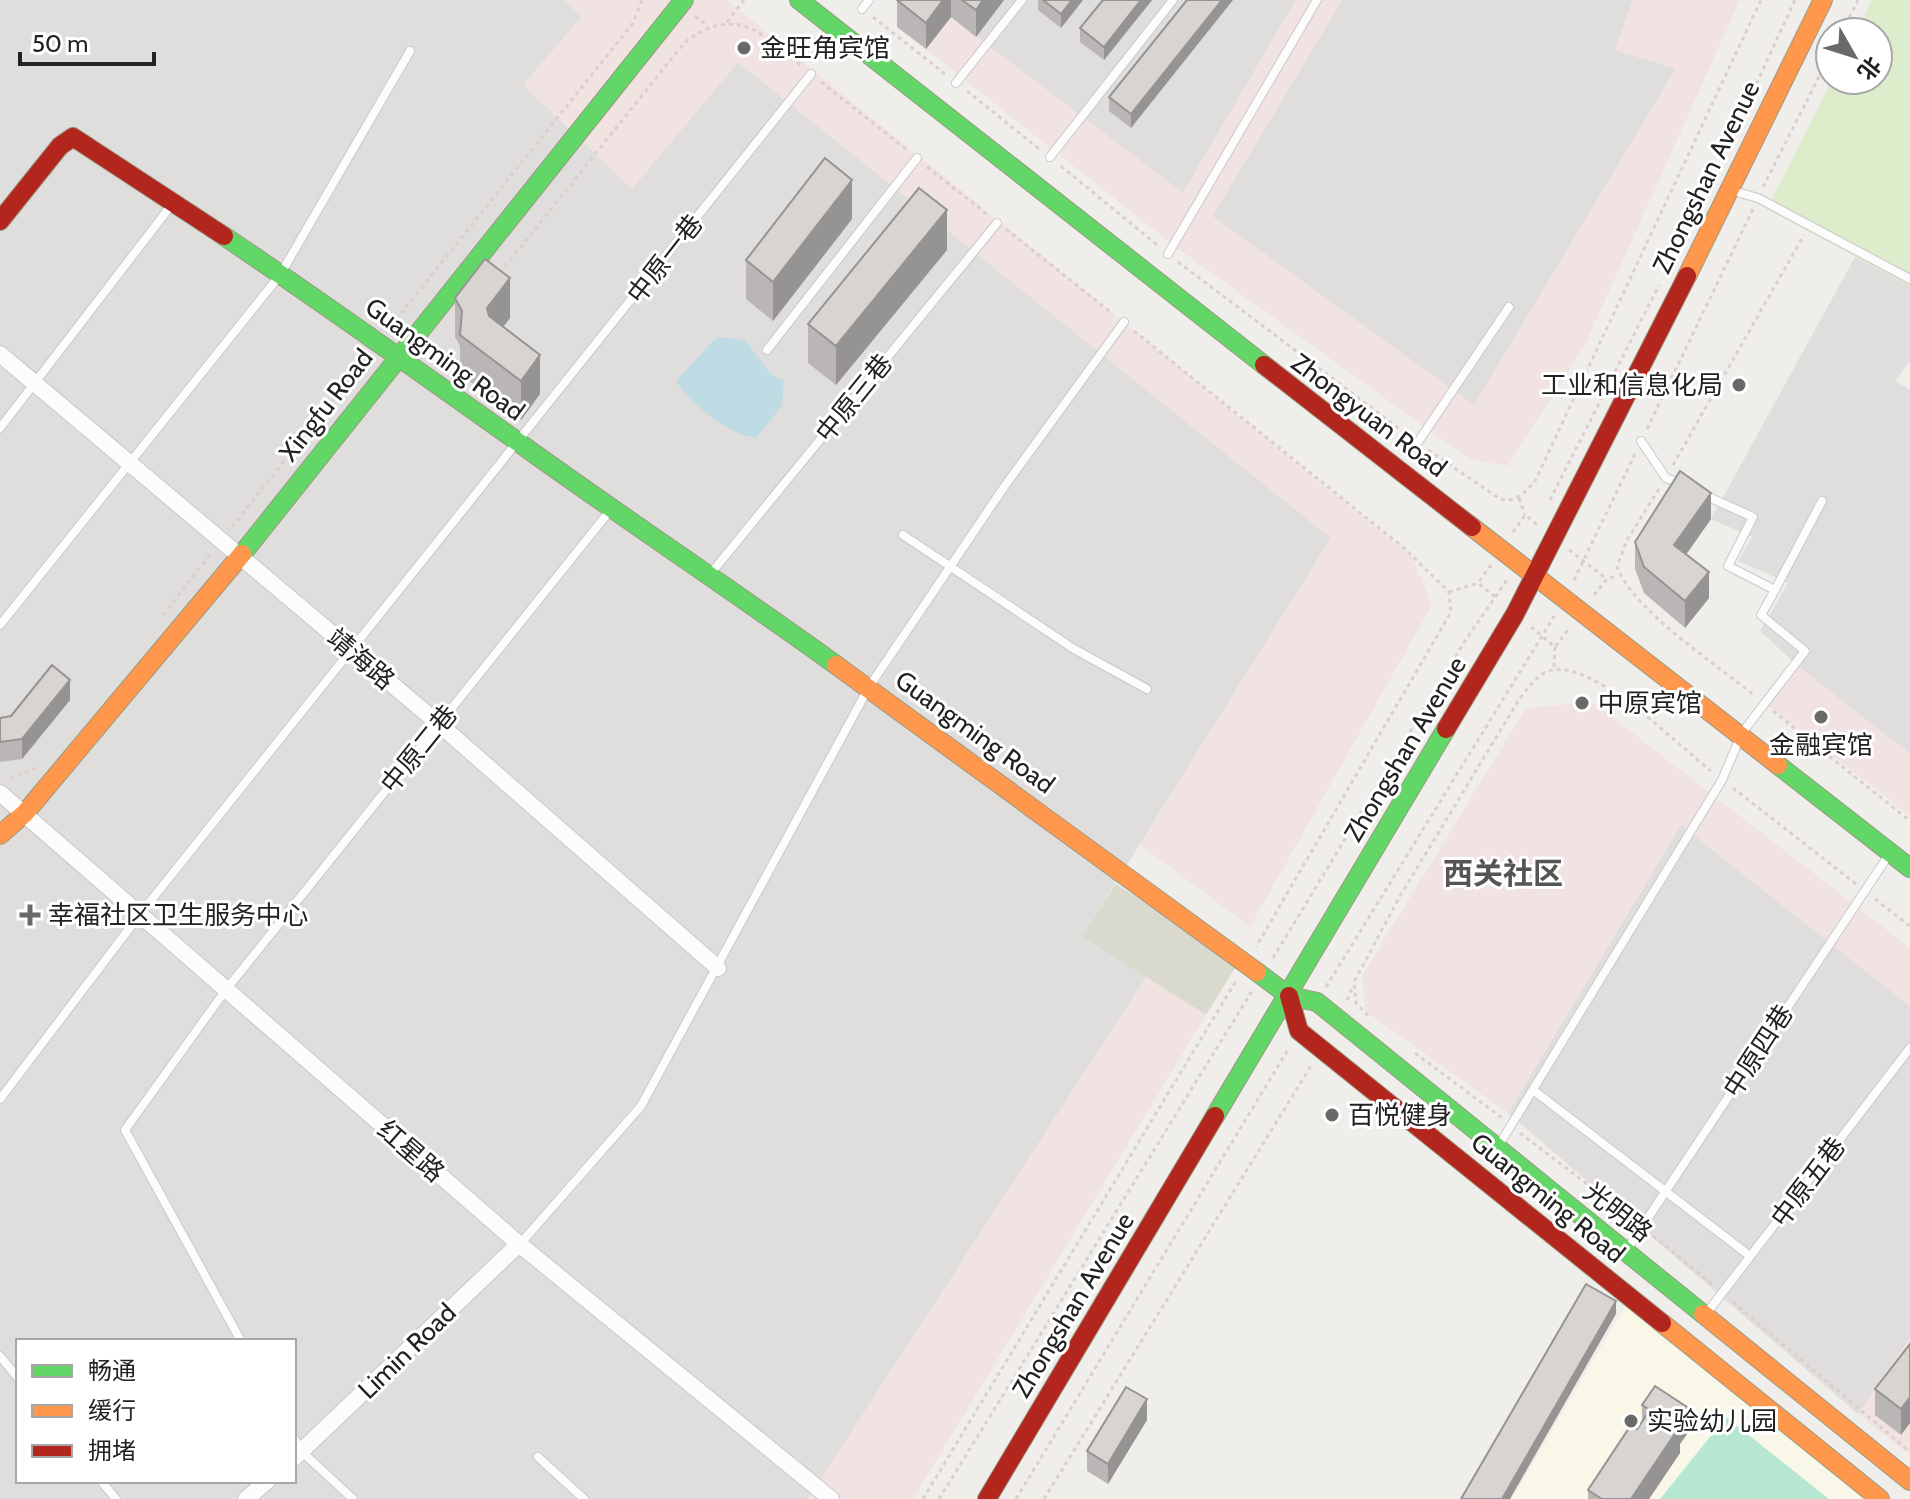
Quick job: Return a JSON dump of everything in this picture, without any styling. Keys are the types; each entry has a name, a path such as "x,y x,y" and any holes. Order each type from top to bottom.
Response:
{"street":[{"name":"Xingfu Road","path":"0,835 25,813 239,558 684,0"},
{"name":"Zhongyuan Road","path":"799,0 1149,279 1742,733 1910,868"},
{"name":"Zhongshan Avenue","path":"987,1499 1289,996 1536,576 1823,0"},
{"name":"Guangming Road","path":"0,221 60,146 73,137 399,354 519,443 869,687 1247,963 1289,996 1299,1031 1880,1499"},
{"name":"靖海路","path":"0,354 439,724 718,968"},
{"name":"红星路","path":"0,793 519,1244 831,1499"},
{"name":"光明路","path":"1289,996 1317,1002 1910,1481"},
{"name":"Limin Road","path":"296,1449 519,1244"},
{"path":"246,1499 265,1483"}],"lane":[{"path":"862,9 869,0"},
{"path":"956,83 1022,0"},
{"path":"1050,157 1173,0"},
{"path":"1168,254 1317,0"},
{"path":"0,625 280,275 410,51"},
{"name":"中原一巷","path":"0,1099 141,913 349,650 519,443 811,74"},
{"path":"767,350 917,158"},
{"path":"1729,189 1758,198 1910,279"},
{"path":"0,428 173,202"},
{"name":"中原三巷","path":"711,574 997,223"},
{"path":"1418,442 1509,307"},
{"path":"519,1244 641,1106 869,687 1124,322"},
{"path":"1641,441 1666,478 1753,517 1728,566 1775,590"},
{"path":"1497,1149 1722,780 1742,733 1805,651 1761,615 1822,501"},
{"name":"中原二巷","path":"240,1339 125,1130 225,991 613,508"},
{"path":"903,535 1074,649 1147,689"},
{"name":"中原四巷","path":"1626,1251 1891,853"},
{"name":"中原五巷","path":"1705,1315 1910,1048"},
{"path":"1533,1090 1750,1256"},
{"path":"0,1356 16,1376"},
{"path":"296,1449 353,1499"},
{"path":"538,1457 584,1499"},
{"path":"103,1483 116,1499"}],"path":[{"path":"162,616 633,23 642,0"},
{"path":"726,24 744,0"},
{"path":"862,9 1168,254 1489,494 1509,501 1519,498 1535,481 1761,0"},
{"path":"1723,154 1795,0"},
{"path":"498,276 685,42 708,26 726,24 757,30 1404,548 1449,592 1451,612 1247,963 923,1499"},
{"path":"1810,225 1666,478 1627,540 1617,567 1643,605 1910,821"},
{"path":"1545,511 1660,282"},
{"path":"1519,498 1525,515"},
{"path":"939,1499 1465,641 1518,562"},
{"path":"1607,579 1620,574"},
{"path":"1449,592 1478,583"},
{"path":"1554,669 1555,647"},
{"path":"1338,1020 1354,982 1400,896 1520,698 1541,674 1554,669 1596,680 1910,926"},
{"path":"0,776 26,774 46,761"},
{"path":"1354,982 1356,1003 1371,1018"},
{"path":"1044,1499 1321,1049"},
{"path":"1415,1053 1642,1226 1910,1452"}],"shaded area":[{"path":"0,0 564,0 582,16 738,62 1331,538 1083,935 1147,976 808,1499 0,1499"},
{"path":"564,0 727,0 1412,557 1432,605 1250,927 1140,845 1331,538 738,62 632,189 523,85 582,16"},
{"path":"926,0 1296,0 1183,193"},
{"path":"1296,0 1342,0 1212,216 1474,405 1676,69 1615,50 1633,0 1740,0 1584,347 1508,466 1469,459 1173,245 926,49 951,17 1183,193"},
{"path":"1342,0 1633,0 1615,50 1676,68 1474,406 1212,216"},
{"path":"1855,257 1910,286 1910,361 1895,381 1910,390 1910,754 1799,667 1760,631 1788,583 1738,561 1752,537 1711,519"},
{"path":"1799,667 1910,754 1910,816 1769,706"},
{"path":"1593,702 1910,948 1910,1006 1681,825 1508,1113 1365,1011 1362,976 1526,708"},
{"path":"1681,825 1910,1006 1910,1338 1858,1414 1508,1113"},
{"path":"1116,884 1238,963 1206,1015 1082,936"},
{"path":"1147,976 1206,1015 913,1499 808,1499"},
{"name":"实验幼儿园","path":"1625,1306 1867,1499 1512,1499"},
{"path":"1910,1338 1910,1455 1858,1414"}],"green space":[{"path":"1872,0 1910,0 1910,286 1767,209 1824,96 1894,96 1894,16 1864,16"},
{"path":"1726,1417 1829,1499 1660,1499"}],"water":[{"path":"717,337 745,340 771,374 784,381 782,406 757,437 724,426 690,398 676,381"}],"building":[{"path":"897,0 943,0 926,23"},
{"path":"962,0 983,0 976,10"},
{"path":"1043,0 1072,0 1061,14"},
{"path":"1103,0 1141,0 1104,47 1080,28"},
{"path":"1187,0 1222,0 1131,114 1109,97"},
{"path":"825,158 852,180 773,282 746,260"},
{"path":"919,188 947,210 836,346 808,324"},
{"path":"485,259 510,278 487,308 489,316 540,355 521,381 460,335 462,311 455,298"},
{"path":"1680,471 1711,493 1674,545 1709,572 1685,601 1644,567 1635,542"},
{"path":"52,665 70,680 22,739 0,742 0,718 11,716"},
{"path":"1586,1284 1616,1301 1502,1499 1461,1499"},
{"path":"1910,1344 1910,1397 1901,1409 1875,1389"},
{"path":"1655,1386 1687,1407 1676,1423 1680,1426 1631,1499 1602,1499 1588,1490 1631,1425 1637,1429 1650,1410 1642,1405"},
{"path":"1126,1387 1147,1399 1108,1464 1087,1451"}],"traffic: fast":[{"path":"242,554 684,0"},
{"path":"799,0 1264,365"},
{"path":"224,236 836,665"},
{"path":"1215,1116 1446,729"},
{"path":"1778,765 1910,868"},
{"path":"1257,972 1289,996 1317,1002 1703,1314"}],"traffic: slow":[{"path":"1687,276 1823,0"},
{"path":"1472,527 1778,765"},
{"path":"0,835 25,813 242,554"},
{"path":"836,665 1257,972"},
{"path":"1703,1314 1910,1481"},
{"path":"1662,1323 1880,1499"}],"traffic: jam":[{"path":"0,221 60,146 73,137 224,236"},
{"path":"1446,729 1515,614 1687,276"},
{"path":"1264,365 1472,527"},
{"path":"1289,996 1299,1031 1662,1323"},
{"path":"987,1499 1215,1116"}],"place":[{"name":"金旺角宾馆","path":"744,48"},
{"name":"工业和信息化局","path":"1739,385"},
{"name":"中原宾馆","path":"1582,703"},
{"name":"金融宾馆","path":"1821,717"},
{"name":"幸福社区卫生服务中心","path":"30,915"},
{"name":"百悦健身","path":"1332,1115"},
{"name":"实验幼儿园","path":"1631,1421"}],"district":[{"name":"西关社区","path":"1503,873"}]}
